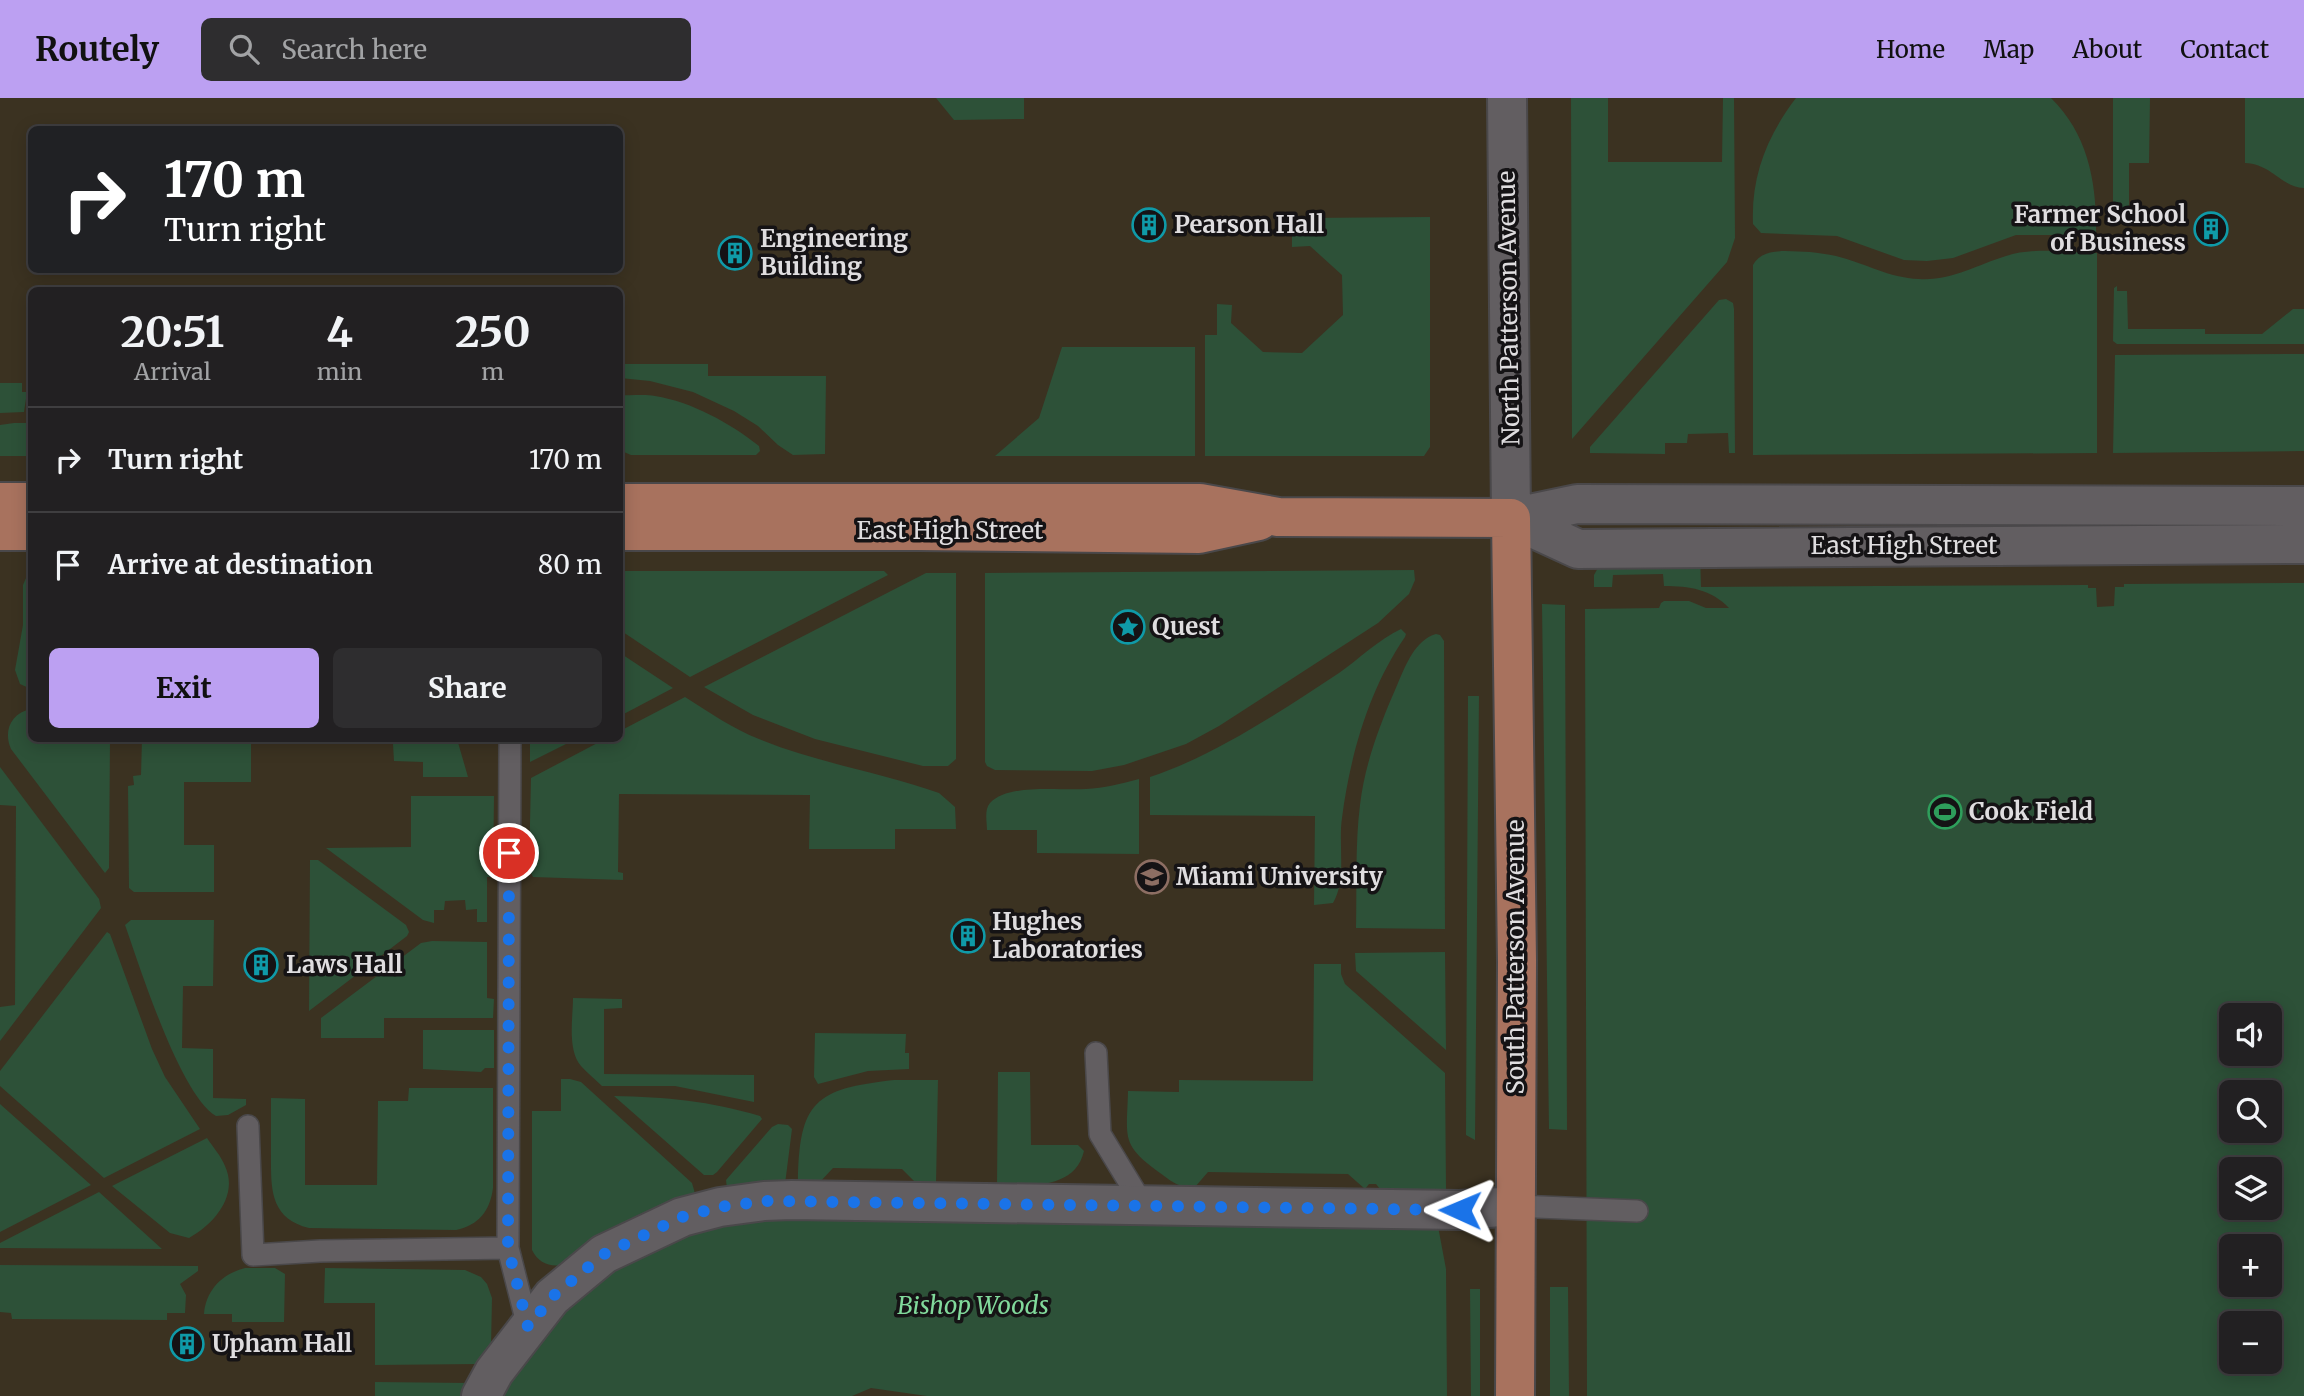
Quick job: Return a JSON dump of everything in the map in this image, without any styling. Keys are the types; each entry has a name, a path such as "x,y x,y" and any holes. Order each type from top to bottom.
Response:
{"highway":[{"path":"0,502 28,502"},
{"name":"East High Street","path":"623,503 1200,503 1278,517 1511,518"},
{"name":"East High Street","path":"623,531 1199,534 1278,517"},
{"name":"South Patterson Avenue","path":"1511,518 1517,961 1515,1396"},
{"path":"0,531 28,531"}],"street":[{"name":"North Patterson Avenue","path":"1507,98 1511,518"},
{"name":"East High Street","path":"1511,518 1577,504 2304,506"},
{"name":"East High Street","path":"1511,518 1578,549 2304,544"},
{"path":"481,1396 494,1372 552,1297 604,1254 682,1217 720,1207 792,1200 1460,1210 1515,1206"}],"lane":[{"path":"510,742 508,1248 528,1327"},
{"path":"1096,1053 1100,1134 1143,1205"},
{"path":"248,1126 253,1255 320,1251 508,1248"},
{"path":"1515,1206 1637,1211"}],"shaded area":[{"name":"Miami University","path":"0,98 2304,98 2304,1396 0,1396"}],"green space":[{"path":"936,98 1024,98 1024,119 954,120"},
{"path":"1571,98 1608,98 1608,162 1722,162 1723,98 1734,98 1735,238 1727,262 1572,439"},
{"path":"1796,98 2051,98 2074,128 2088,162 2095,198 2096,235 2016,235 1953,258 1927,261 1904,260 1837,236 1761,233 1753,224 1758,173 1769,142"},
{"path":"2113,98 2150,98 2149,163 2129,163 2129,214 2113,214"},
{"path":"2245,98 2304,98 2304,188 2289,184 2262,167 2245,163"},
{"path":"1430,217 1430,447 1424,456 1205,456 1205,335 1217,335 1217,304 1232,305 1231,323 1263,352 1302,353 1343,315 1342,275 1310,246 1292,247 1292,232 1305,232 1305,218"},
{"path":"1810,252 1836,256 1887,273 1919,279 1942,278 2017,253 2097,253 2097,453 1753,455 1753,265 1763,255 1770,253"},
{"path":"2117,286 2117,291 2127,291 2128,329 2205,329 2205,334 2262,334 2293,309 2304,309 2304,344 2117,344 2113,341 2114,288"},
{"path":"1726,299 1733,303 1734,309 1735,453 1729,453 1728,433 1688,434 1687,443 1665,443 1665,454 1590,453 1590,447 1719,300"},
{"path":"1062,347 1195,347 1195,456 995,456 1039,418"},
{"path":"2304,354 2304,451 2113,453 2115,355"},
{"path":"623,364 708,364 708,376 826,376 825,454 793,455 758,426 734,411 693,392 650,381 623,378"},
{"path":"0,383 22,383 22,392 27,392 24,412 0,413"},
{"path":"623,395 655,396 697,408 736,429 759,446 760,451 756,455 631,455 624,452"},
{"path":"28,423 28,456 0,456 0,425"},
{"name":"Cook Field","path":"1700,555 1701,587 2088,585 2088,588 2096,588 2097,607 2114,606 2115,587 2124,587 2124,584 2304,583 2304,1396 1587,1396 1585,609 1659,608 1664,601 1689,601 1706,608 1729,608 1715,597 1699,590 1664,586 1663,574 1613,575 1612,587 1594,587 1594,575 1599,566"},
{"path":"1414,570 1415,580 1409,594 1378,623 1219,726 1186,744 1124,765 1092,771 995,770 985,762 985,573"},
{"path":"623,571 884,571 888,575 690,677 623,632"},
{"path":"28,573 28,688 20,684 15,670 23,625 23,585"},
{"path":"926,573 956,573 956,759 948,766 923,766 815,739 753,715 704,687"},
{"path":"1542,604 1565,605 1567,1130 1549,1129"},
{"path":"1401,629 1406,634 1405,637 1371,701 1350,771 1341,828 1340,884 1333,903 1314,905 1315,816 1150,815 1150,777 1199,757 1247,731 1339,673"},
{"path":"1436,634 1444,641 1445,929 1356,928 1358,820 1362,789 1374,742 1408,661 1422,642"},
{"path":"623,655 673,688 623,714"},
{"path":"1468,696 1479,696 1475,1140 1466,1135"},
{"path":"685,697 721,720 759,739 939,793 955,807 956,829 895,829 895,849 809,849 810,795 619,794 618,872 623,873 623,880 533,877 529,869 531,778 599,742 623,742 623,729"},
{"path":"28,710 28,742 110,742 109,868 105,873 11,749 8,736 10,724"},
{"path":"142,742 267,742 251,744 251,782 184,782 184,845 214,845 214,892 134,892 129,888 128,786 134,785 133,776 141,775"},
{"path":"458,742 468,777 423,777 423,762 394,761 393,744 285,743"},
{"path":"530,742 570,742 530,762"},
{"path":"0,767 99,899 101,908 0,1041 0,1007 15,1005 16,806 0,805"},
{"path":"1139,779 1139,854 1037,853 1037,830 987,830 988,806 1009,793 1035,789 1112,786"},
{"path":"411,796 494,796 493,877 487,877 487,922 477,922 477,909 466,910 465,900 445,901 444,910 434,910 434,923 423,920 326,848 411,847"},
{"path":"310,860 318,860 406,925 409,932 309,1011"},
{"path":"131,920 214,920 213,986 183,986 182,1048 213,1049 213,1098 246,1099 246,1105 228,1115 216,1116 202,1103 189,1083 175,1057 140,970 125,925"},
{"path":"107,932 165,1077 200,1129 104,1178 0,1086 0,1071"},
{"path":"487,942 487,998 494,999 493,1018 384,1018 384,1038 321,1038 321,1018 421,943"},
{"path":"1445,952 1446,1050 1356,971 1355,953"},
{"path":"1314,964 1341,964 1345,984 1445,1073 1446,1189 1380,1189 1376,1184 1369,1184 1365,1189 1348,1174 1208,1172 1195,1187 1184,1186 1172,1182 1160,1173 1132,1147 1127,1130 1128,1091 1179,1092 1179,1080 1313,1081"},
{"path":"573,998 622,999 622,1008 604,1009 604,1074 754,1075 754,1102 675,1086 602,1086 581,1066 574,1051"},
{"path":"423,1030 494,1030 494,1068 485,1068 481,1072 423,1069"},
{"path":"815,1033 906,1034 905,1053 909,1053 909,1069 868,1071 818,1084 814,1077"},
{"path":"998,1072 1030,1072 1031,1145 1078,1145 1084,1151 1079,1164 1071,1173 1049,1183 997,1185"},
{"path":"561,1079 581,1082 692,1183 696,1197 567,1264 556,1265 542,1262 532,1250 532,1111 561,1111"},
{"path":"894,1080 938,1080 936,1184 918,1185 902,1169 833,1168 819,1183 798,1183 802,1134 808,1117 817,1104 846,1088"},
{"path":"409,1088 493,1088 493,1188 489,1204 482,1216 471,1225 456,1230 309,1228 286,1217 279,1209 272,1189 271,1098 305,1099 305,1185 377,1185 378,1101 408,1101"},
{"path":"614,1096 706,1103 760,1116 762,1119 717,1172 704,1175"},
{"path":"0,1104 91,1185 0,1232"},
{"path":"778,1124 788,1125 792,1129 785,1184 727,1189 726,1180 772,1127"},
{"path":"207,1138 225,1166 229,1188 215,1217 189,1238 170,1233 112,1186"},
{"path":"99,1192 162,1249 0,1248 0,1243"},
{"name":"Bishop Woods","path":"759,1217 1437,1221 1446,1269 1447,1396 927,1396 871,1388 852,1396 497,1396 547,1324 616,1268 693,1231"},
{"path":"0,1265 198,1266 198,1271 180,1284 186,1295 185,1313 167,1313 167,1320 12,1319 11,1313 0,1312"},
{"path":"245,1268 275,1268 285,1274 284,1322 232,1322 232,1314 204,1314 208,1298 217,1284 229,1274"},
{"path":"325,1268 465,1270 481,1277 492,1298 491,1346 479,1364 375,1365 375,1303 324,1303"},
{"path":"1550,1287 1568,1287 1569,1396 1550,1396"},
{"path":"1470,1289 1480,1289 1480,1396 1471,1396"},
{"path":"375,1382 468,1383 461,1396 375,1396"}],"place":[{"name":"Pearson Hall","path":"1149,225"},
{"name":"Farmer School of Business","path":"2211,229"},
{"name":"Engineering Building","path":"735,253"},
{"name":"Quest","path":"1128,627"},
{"name":"Cook Field","path":"1945,812"},
{"name":"Miami University","path":"1152,877"},
{"name":"Hughes Laboratories","path":"968,936"},
{"name":"Laws Hall","path":"261,965"},
{"name":"Upham Hall","path":"187,1344"}],"route":[{"path":"509,853 508,1248 528,1327 552,1297 604,1254 682,1217 720,1207 764,1201 1460,1210"}]}
